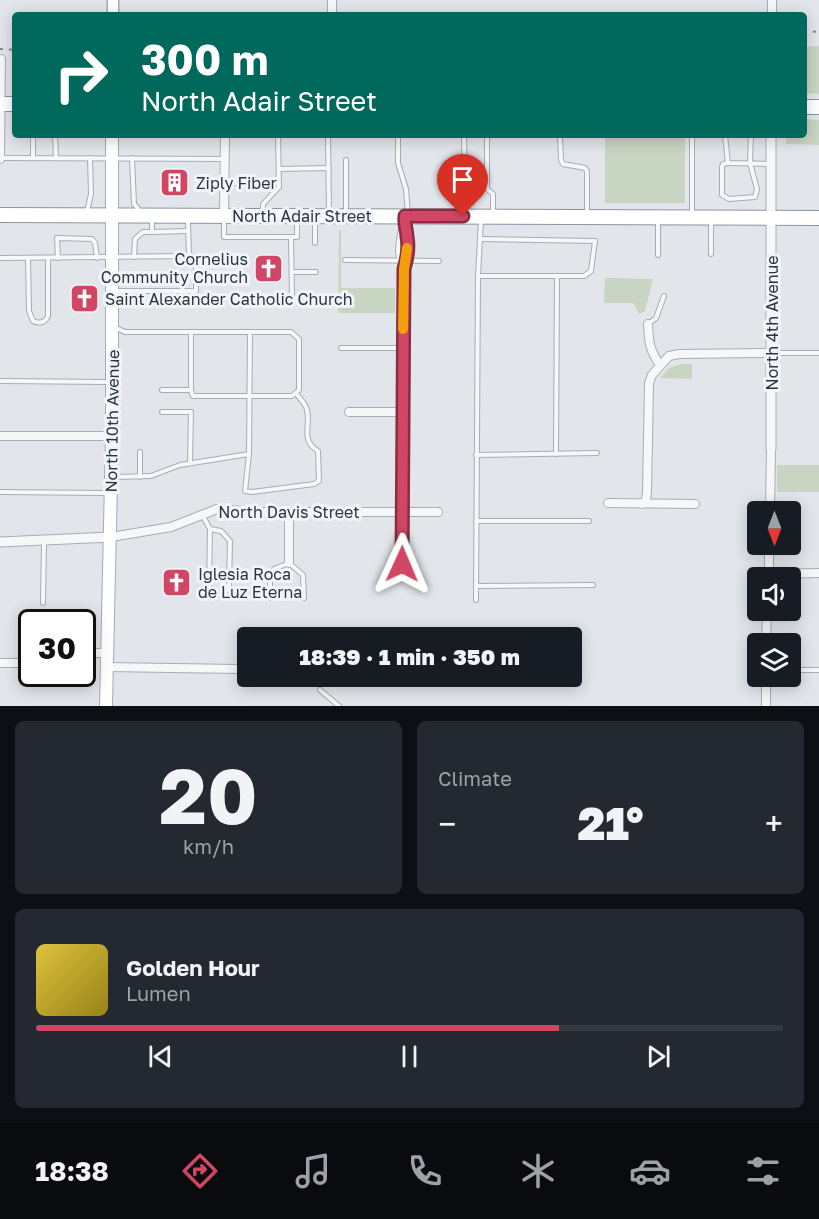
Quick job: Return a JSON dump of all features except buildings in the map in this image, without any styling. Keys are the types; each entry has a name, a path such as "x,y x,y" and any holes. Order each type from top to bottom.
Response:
{"highway":[{"name":"North Adair Street","path":"0,215 346,216 406,220 487,216 819,218"}],"main road":[{"name":"North 10th Avenue","path":"106,706 112,477 112,138"}],"street":[{"path":"0,159 5,104 1,59"},
{"path":"224,216 225,138"},
{"name":"North 4th Avenue","path":"770,501 771,138"},
{"path":"392,579 402,564 404,263 408,235 406,220"},
{"path":"648,324 651,352 660,366"},
{"path":"642,504 646,500 647,492 647,392 652,375 669,356 772,353"},
{"path":"349,412 403,412"},
{"path":"0,436 112,436"},
{"path":"608,503 694,504"},
{"name":"North Davis Street","path":"0,542 111,537 171,527 218,509 242,512 438,512"},
{"path":"289,512 289,564"},
{"path":"801,574 819,573"},
{"path":"96,653 108,653"},
{"path":"0,663 18,663"},
{"path":"107,667 237,669"},
{"path":"766,687 766,706"}],"lane":[{"path":"33,138 33,158"},
{"path":"55,138 56,158"},
{"path":"263,216 263,204 279,187 278,138"},
{"path":"328,138 329,216"},
{"path":"398,138 398,163 406,189 406,220"},
{"path":"464,138 465,189 487,189 493,194 480,239 478,276 476,600"},
{"path":"487,189 488,138"},
{"path":"560,138 563,164 585,168 587,171 587,216"},
{"path":"692,138 692,217"},
{"path":"726,138 728,163"},
{"path":"751,138 750,163 756,184 756,195 749,199 724,198 722,192 723,164 728,163 750,163 771,164"},
{"path":"86,216 91,194 90,158"},
{"path":"132,158 134,204 148,216 152,232"},
{"path":"0,159 225,159"},
{"path":"346,160 346,216"},
{"path":"279,169 328,168"},
{"path":"225,183 279,183"},
{"path":"188,216 189,255"},
{"path":"224,216 224,237 297,237 297,216"},
{"path":"315,216 315,243"},
{"path":"658,217 658,255"},
{"path":"711,254 713,217"},
{"path":"134,257 135,239 143,232 188,231"},
{"path":"291,237 292,298"},
{"path":"58,258 57,238 92,239 95,243 97,258"},
{"path":"478,276 584,276 591,271 595,241 480,239"},
{"path":"0,258 196,255 196,291 113,291"},
{"path":"28,258 29,311 31,318 36,322 47,319 48,258"},
{"path":"345,260 404,263 439,261"},
{"path":"292,272 316,272"},
{"path":"556,454 557,277"},
{"path":"648,324 656,318 664,296"},
{"path":"113,326 125,332 191,332 291,332 299,339 298,390 292,396 193,396 190,390 191,332"},
{"path":"250,332 249,454 245,490 252,492 314,484 319,481 318,451 311,447 308,441 307,408 296,393"},
{"path":"341,348 403,348"},
{"path":"772,353 819,353"},
{"path":"0,381 113,382"},
{"path":"162,390 190,390"},
{"path":"162,412 191,412 190,463"},
{"path":"140,452 140,477"},
{"path":"476,455 597,453"},
{"path":"112,477 151,477 180,465 249,454"},
{"path":"0,492 111,493"},
{"path":"202,515 210,529 209,594 222,594 226,593 229,588 230,541 221,531 210,529"},
{"path":"476,520 589,521"},
{"path":"43,603 44,541"},
{"path":"270,598 270,573 274,569 289,564 303,575 304,598"},
{"path":"476,586 593,585"},
{"path":"801,670 819,670"},
{"path":"320,690 339,706"}],"green space":[{"path":"819,46 819,94 807,93 807,47"},
{"path":"807,119 819,120 819,145 786,144 786,138 807,138"},
{"path":"605,138 685,138 685,203 605,203"},
{"path":"339,230 341,230 341,288 395,288 395,313 338,313"},
{"path":"605,278 653,279 645,311 639,314 633,303 604,303"},
{"path":"681,364 692,364 692,379 660,378 669,368"},
{"path":"777,465 819,465 819,492 777,492"}],"railway":[{"path":"807,33 819,31"},
{"path":"0,49 12,50"}],"slow traffic":[{"path":"403,329 404,269 407,248"}],"place":[{"name":"Ziply Fiber","path":"175,183"},
{"name":"Cornelius Community Church","path":"269,268"},
{"name":"Saint Alexander Catholic Church","path":"84,299"},
{"name":"Iglesia Roca de Luz Eterna","path":"177,583"}],"route":[{"path":"402,564 404,269 407,260 408,235 404,227 405,216 463,216"}]}
